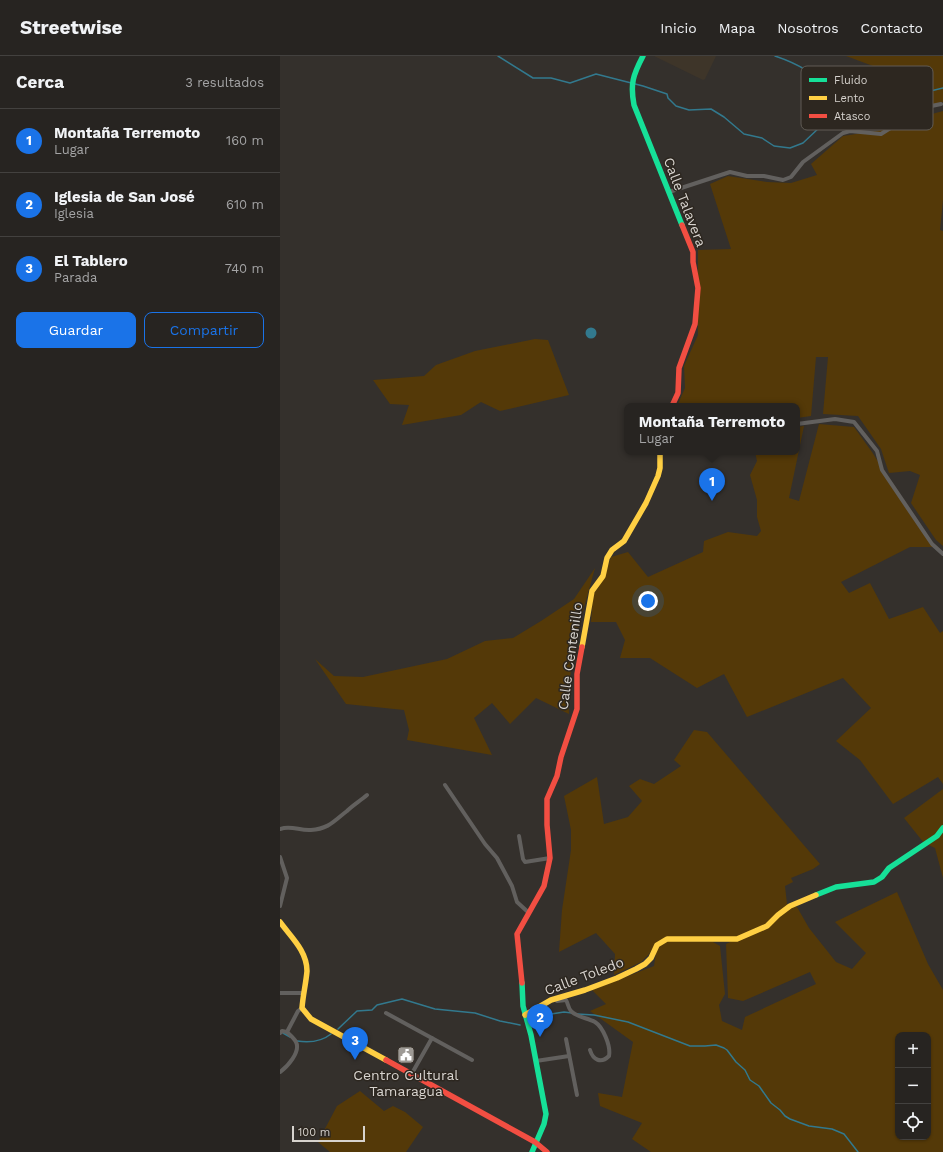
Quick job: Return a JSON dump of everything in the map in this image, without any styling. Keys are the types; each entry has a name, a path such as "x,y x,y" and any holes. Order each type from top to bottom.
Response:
{"street":[{"name":"Calle Talavera","path":"643,56 632,77 631,83 634,105 693,252 693,262 698,288 695,324 680,368 678,393 673,403"},
{"path":"933,106 941,104"},
{"path":"669,192 730,172 747,176 764,176 782,180 791,177 803,162 842,133 850,131 881,134 887,130"},
{"path":"800,424 835,418 854,422 877,451 882,470 932,544 943,554"},
{"name":"Calle Centenillo","path":"532,1152 544,1123 546,1114 531,1035 523,1006 517,934 544,886 550,858 547,825 547,799 557,776 561,757 577,709 577,674 592,591 602,576 607,558 612,550 624,541 646,503 658,476 660,468 660,455"},
{"path":"445,785 485,844 497,858 512,886 517,902 529,912"},
{"path":"280,829 286,827 312,830 326,827 367,795"},
{"name":"Calle Toledo","path":"525,1014 551,1000 585,990 636,969 645,964 651,958 657,945 667,939 737,939 767,926 790,906 825,891 836,887 874,882 882,877 889,868 937,836 943,828"},
{"path":"519,836 523,860 525,862 550,858"},
{"path":"280,857 287,878 280,906"},
{"path":"280,922 301,950 306,960 307,969 302,1008 298,1011 287,1032"},
{"path":"280,993 304,993"},
{"path":"551,1000 566,1000 569,1008 574,1013 596,1022 599,1025 609,1046 609,1056 606,1059 595,1059 590,1050"},
{"path":"302,1008 311,1019 535,1142 547,1152"},
{"path":"386,1013 472,1060"},
{"path":"280,1033 282,1031 287,1032 296,1042 297,1046 292,1061 280,1072"},
{"path":"411,1075 432,1038"},
{"path":"566,1039 577,1095"},
{"path":"536,1062 569,1056"}],"shaded area":[{"path":"654,56 716,56 705,79 703,80"},
{"path":"846,56 943,56 943,102 933,104 933,66 873,66"},
{"path":"943,111 943,200 940,230 943,231 943,546 936,540 911,503 920,475 910,471 889,473 881,449 858,416 823,414 828,357 816,357 811,416 800,418 800,403 678,403 685,388 684,366 698,335 698,250 731,249 710,184 728,176 767,182 791,183 817,175 811,164 843,136 882,130 933,130 933,114"},
{"path":"535,339 548,340 569,395 500,411 481,402 461,415 402,425 409,405 390,404 373,380 424,376 436,365 475,351"},
{"path":"819,424 854,427 872,452 933,547 910,547 841,582 849,593 870,583 889,619 923,607 940,633 943,631 943,784 938,777 893,804 860,760 836,741 871,708 843,678 747,717 724,674 697,688 650,658 620,658 625,640 616,622 591,622 593,595 604,578 611,557 628,552 648,577 703,552 704,541 728,532 757,536 761,531 757,517 757,500 750,475 757,461 756,455 798,455 789,498 799,501"},
{"path":"804,426 800,445 800,427"},
{"path":"595,568 575,640 568,693 569,714 536,698 510,724 492,703 474,718 492,755 407,740 409,730 404,710 346,704 315,659 334,676 363,677 447,659 485,641 513,638 574,599"},
{"path":"694,730 707,732 820,864 813,869 791,878 793,882 785,886 787,904 797,907 809,928 836,962 852,969 866,953 835,922 897,892 928,964 943,990 943,1152 651,1152 632,1139 642,1123 600,1106 598,1093 622,1097 633,1042 590,1011 606,1004 592,990 654,966 657,946 641,962 614,975 615,954 596,933 559,952 562,910 571,850 571,830 564,796 597,777 604,824 628,817 642,801 629,786 640,779 654,784 681,766 674,760","holes":["736,939 726,944 728,998 743,1001 810,972 816,984 745,1017 742,1030 722,1021 719,1005 725,994 720,946 713,942 668,941"]},
{"path":"943,789 943,878 935,848 924,843 904,818"},
{"path":"360,1091 384,1111 393,1106 405,1112 423,1127 406,1152 330,1152 318,1142 337,1106"}],"water":[{"path":"591,327 595,329 597,333 595,337 591,339 587,337 585,333 587,329"}],"waterway":[{"path":"498,56 533,78 551,78 570,83 596,74 643,86 667,94 668,98 676,106 689,110 711,109 724,117 744,134 762,138 774,146 790,148 803,143 817,130"},
{"path":"775,56 801,67"},
{"path":"933,90 943,88"},
{"path":"338,1029 357,1011 372,1010 377,1005 402,999 435,1009 475,1013 500,1021 520,1025"},
{"path":"532,1017 564,1012 572,1013"},
{"path":"577,1014 594,1015 628,1022 690,1046 716,1045 724,1048 745,1070 750,1080 759,1086 771,1103 785,1116 809,1126 832,1129 844,1134 858,1152"},
{"path":"283,1033 290,1037"},
{"path":"297,1041 315,1041 323,1039 331,1034"}],"traffic: fast":[{"path":"643,56 632,85 634,105 682,225"},
{"path":"816,895 836,887 874,882 882,877 889,868 937,836 943,828"},
{"path":"522,983 523,1006 531,1035 546,1114 544,1124 532,1152"}],"traffic: slow":[{"path":"582,647 592,591 603,576 607,558 612,550 624,541 646,503 658,476 660,468 660,455"},
{"path":"525,1015 551,1000 585,990 636,969 645,964 651,958 657,945 667,939 737,939 767,926 790,906 816,895"},
{"path":"280,922 298,945 306,964 307,971 302,1008 311,1019 386,1060"}],"traffic: jam":[{"path":"673,403 678,393 679,368 695,324 698,288 693,262 693,252 682,225"},
{"path":"522,983 517,934 544,886 550,858 547,825 547,799 557,776 561,757 577,709 577,674 582,647"},
{"path":"386,1060 535,1142 547,1152"}],"place":[{"name":"Montaña Terremoto","path":"712,501"},
{"name":"Iglesia de San José","path":"540,1037"},
{"name":"Centro Cultural Tamaragua","path":"406,1055"},
{"name":"El Tablero","path":"355,1060"}]}
